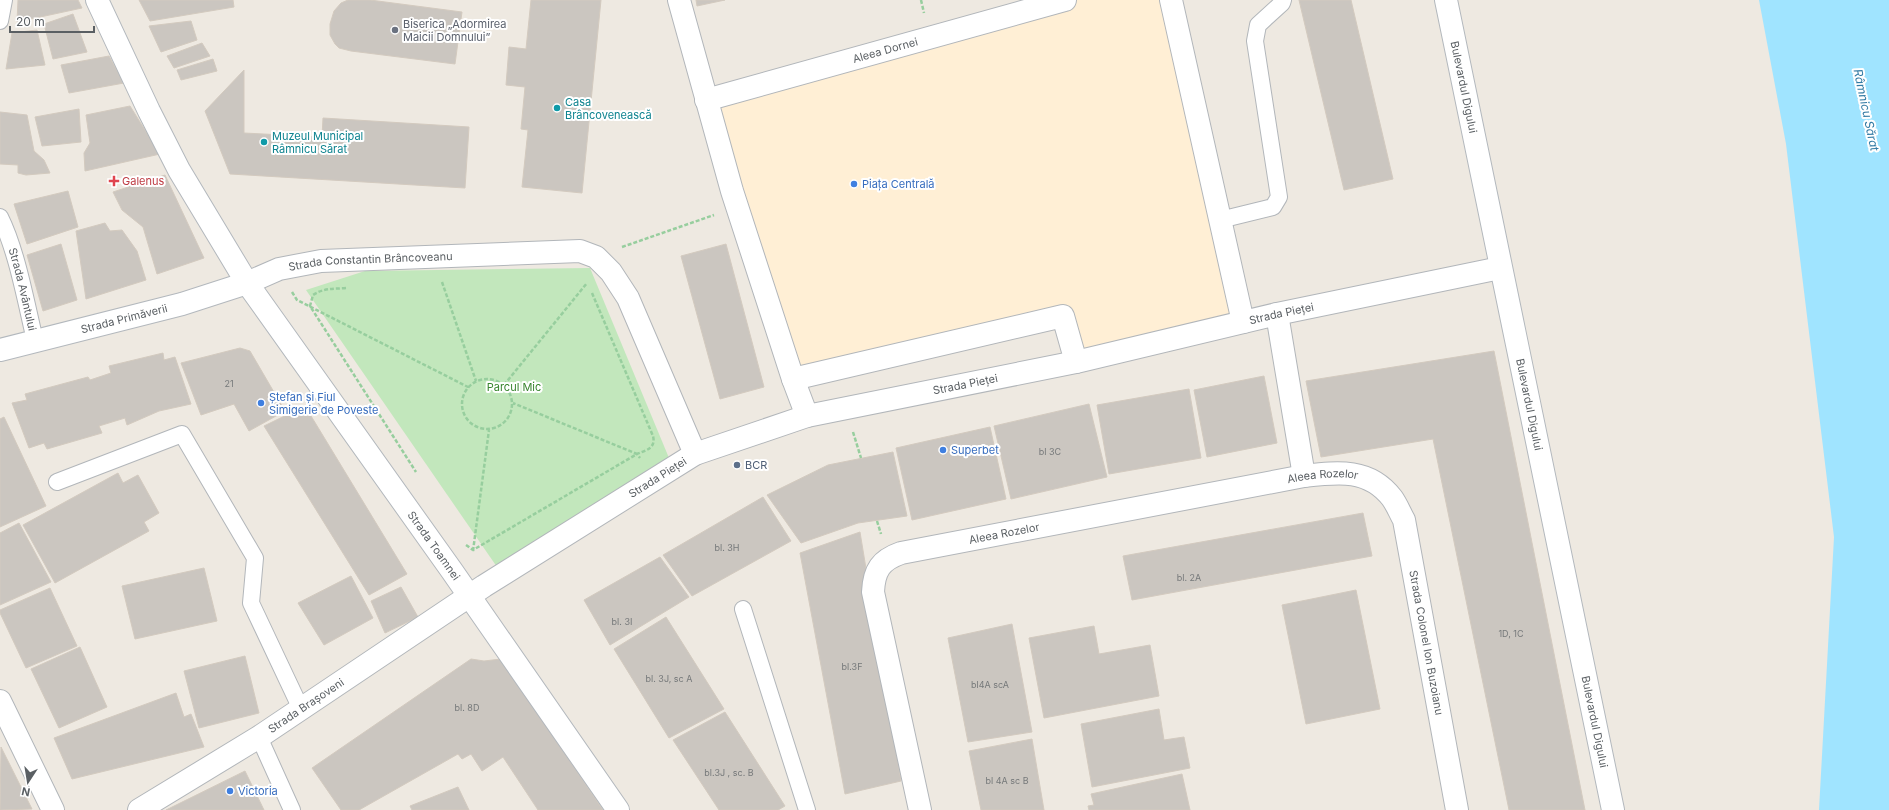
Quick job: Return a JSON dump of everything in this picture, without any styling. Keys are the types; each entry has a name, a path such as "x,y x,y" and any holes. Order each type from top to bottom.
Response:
{"street":[{"path":"97,0 142,98 179,170 247,283"},
{"path":"680,0 706,100 737,207 792,379 808,416"},
{"name":"Aleea Dornei","path":"706,100 1065,0"},
{"path":"1171,0 1243,322"},
{"name":"Bulevardul Digului","path":"1446,0 1500,268 1613,810"},
{"name":"Strada Constantin Brâncoveanu","path":"247,283 279,269 320,261 580,251 596,257 611,272 628,298 695,454"},
{"name":"Strada Pieței","path":"476,591 695,454 808,416 1076,362 1277,314 1500,268"},
{"name":"Strada Primăverii","path":"0,350 182,304 247,283"},
{"name":"Strada Toamnei","path":"247,283 439,552 476,591 618,810"},
{"path":"1277,314 1304,476"},
{"path":"792,379 1063,316 1076,362"},
{"name":"Aleea Rozelor","path":"918,810 873,592 874,579 878,568 888,557 901,553 1304,476 1338,472 1359,475 1377,483"},
{"name":"Strada Colonel Ion Buzoianu","path":"1377,483 1392,498 1404,520 1456,810"},
{"name":"Strada Brașoveni","path":"140,810 302,709 476,591"},
{"path":"0,701 53,810"}],"lane":[{"path":"0,22 4,0"},
{"path":"1220,220 1273,207 1279,197 1255,41 1258,25 1283,0"},
{"name":"Strada Avântului","path":"0,217 8,236 35,340"},
{"path":"57,482 182,434 255,558 251,603 302,709"},
{"path":"743,609 807,810"},
{"path":"259,737 292,810"}],"path":[{"path":"596,257 737,207"},
{"path":"435,256 442,282 476,381"},
{"path":"279,269 298,300 468,387"},
{"path":"473,550 653,446 653,436 588,284 584,281"},
{"path":"434,282 449,282"},
{"path":"504,385 588,284"},
{"path":"349,288 326,289 318,292 313,295 310,306 416,474"},
{"path":"486,379 496,380 504,385 510,393 513,402 512,413 507,421 499,427 489,430 479,429 470,424 464,416 462,406 462,401 468,387 476,381 486,379"},
{"path":"513,402 638,454 655,478"},
{"path":"476,591 471,562 489,430"},
{"path":"463,542 473,550"}],"shaded area":[{"name":"Piața Centrală","path":"1065,0 1171,0 1243,322 1076,362 1063,316 793,379 706,100"}],"green space":[{"name":"Parcul Mic","path":"590,268 669,458 497,567 306,290 365,271"}],"water":[{"name":"Râmnicu Sărat","path":"1759,0 1889,0 1889,810 1819,810 1834,537 1786,144"}],"building":[{"path":"18,0 78,0 82,8 17,22"},
{"path":"139,0 233,0 234,7 150,21"},
{"name":"Biserica „Adormirea Maicii Domnului”","path":"348,0 370,0 462,12 455,64 351,51 339,48 330,35 330,24 334,11 341,3"},
{"name":"Casa Brâncovenească","path":"531,0 601,0 582,193 522,187 528,130 521,129 525,87 506,85 509,47 526,49"},
{"path":"696,0 725,0 697,6"},
{"path":"1299,0 1351,0 1393,179 1344,190"},
{"path":"73,14 87,52 53,59 44,24"},
{"path":"191,21 197,40 161,52 149,26"},
{"path":"37,30 45,65 6,69 12,33"},
{"path":"202,43 210,56 174,68 167,56"},
{"path":"109,56 124,83 69,93 61,65"},
{"path":"213,59 217,71 181,80 177,70"},
{"path":"244,70 244,133 322,137 323,118 469,127 465,188 230,174 205,111"},
{"path":"130,106 160,154 85,171 84,153 90,143 86,115"},
{"path":"79,109 81,142 42,146 35,117"},
{"path":"0,112 27,115 34,151 44,160 50,173 26,175 18,173 18,165 0,164"},
{"path":"165,175 204,258 157,274 143,227 122,210 113,192"},
{"path":"68,191 78,227 27,244 14,204"},
{"path":"105,223 110,231 122,230 137,251 146,280 86,299 76,231"},
{"path":"61,244 77,300 43,311 27,255"},
{"path":"726,244 764,387 720,399 681,256"},
{"path":"240,348 250,351 285,411 249,431 234,404 201,415 181,363"},
{"path":"1494,351 1585,810 1509,810 1433,439 1321,457 1306,381"},
{"path":"163,353 164,360 175,357 191,404 159,411 127,425 125,418 99,426 102,433 47,449 44,443 29,448 12,403 27,400 25,394 88,377 90,380 111,373 109,366"},
{"path":"1264,376 1277,443 1207,457 1194,390"},
{"path":"1189,389 1201,458 1109,474 1097,405"},
{"path":"1089,404 1107,477 1011,499 994,426"},
{"path":"305,406 407,574 369,595 264,426"},
{"path":"4,417 46,506 0,527 0,419"},
{"path":"990,427 1006,499 912,520 896,448"},
{"path":"893,452 907,516 858,523 801,543 767,495 828,465"},
{"path":"118,473 123,483 138,475 159,513 144,522 149,531 55,583 23,525"},
{"path":"763,497 791,541 692,596 663,555"},
{"path":"1363,513 1372,556 1132,600 1123,556"},
{"path":"19,523 51,582 0,605 0,533"},
{"path":"860,532 901,781 845,794 800,553"},
{"path":"660,557 689,597 610,645 584,600"},
{"path":"204,568 217,621 135,639 122,586"},
{"path":"351,576 373,618 324,645 298,603"},
{"path":"401,587 418,617 385,633 371,601"},
{"path":"50,588 77,646 26,668 0,613 0,610"},
{"path":"1356,590 1380,709 1306,724 1282,605"},
{"path":"666,617 724,709 669,738 614,649"},
{"path":"1012,624 1032,732 968,742 948,638"},
{"path":"1094,626 1099,654 1150,645 1159,696 1044,718 1029,638"},
{"path":"80,647 107,707 59,728 31,669"},
{"path":"245,656 259,713 199,728 184,671"},
{"path":"471,659 484,661 501,659 603,810 538,810 503,757 482,771 471,754 462,759 458,754 359,810 341,810 312,768"},
{"path":"176,693 184,717 191,714 204,747 72,779 54,738"},
{"path":"1159,709 1164,740 1184,737 1190,768 1092,787 1081,724"},
{"path":"725,712 785,806 778,810 719,810 673,740"},
{"path":"1032,739 1044,810 981,810 969,751"},
{"path":"1,747 32,809 0,810"},
{"name":"Victoria","path":"245,771 264,810 166,810"},
{"path":"1182,774 1190,810 1089,810 1088,806 1094,805 1091,794"},
{"path":"458,787 469,810 412,810 410,806"}],"place":[{"name":"Biserica „Adormirea Maicii Domnului”","path":"395,30"},
{"name":"Casa Brâncovenească","path":"557,108"},
{"name":"Muzeul Municipal Râmnicu Sărat","path":"264,142"},
{"name":"Galenus","path":"114,181"},
{"name":"Piața Centrală","path":"854,184"},
{"name":"Ștefan și Fiul Simigerie de Poveste","path":"261,403"},
{"name":"Superbet","path":"943,450"},
{"name":"BCR","path":"737,465"},
{"name":"Victoria","path":"230,791"}]}
